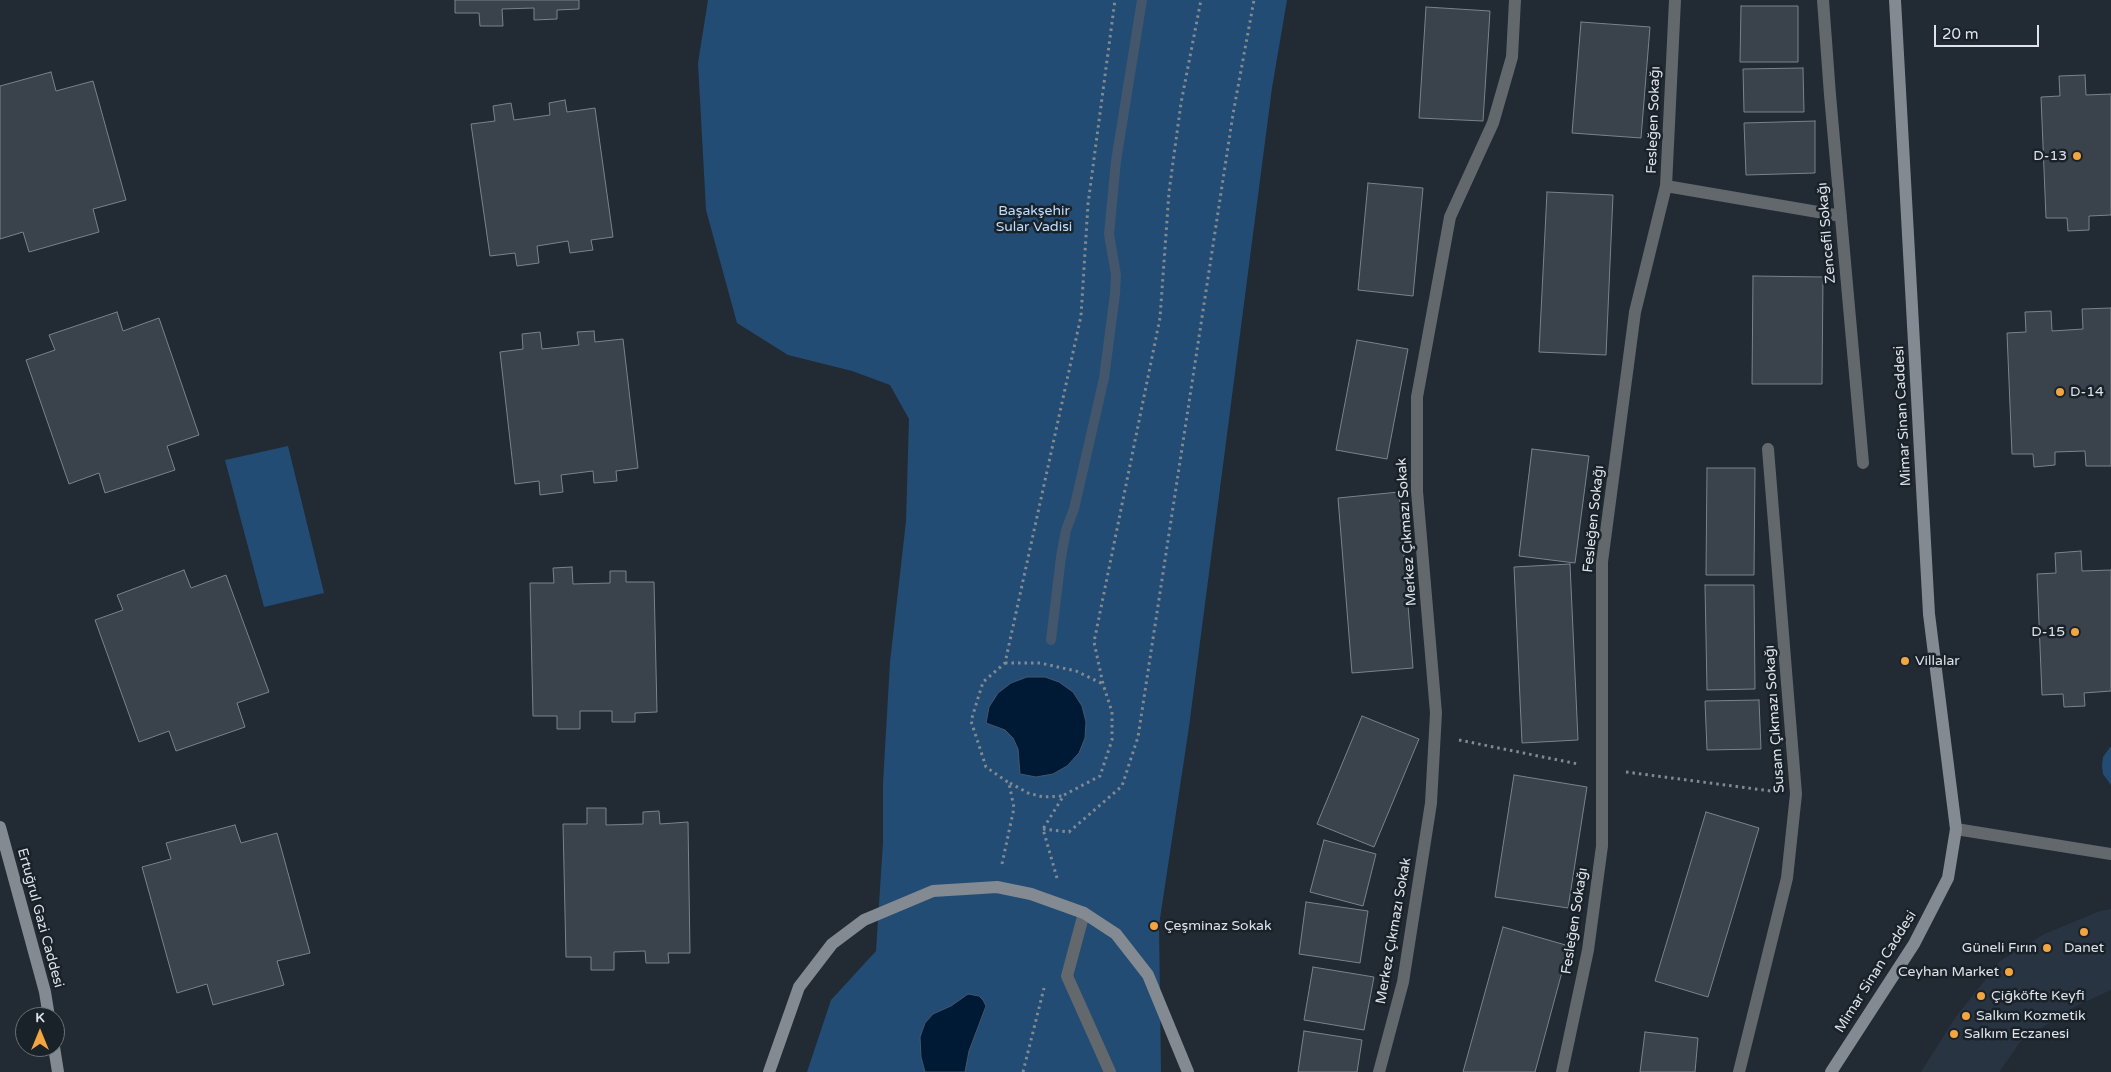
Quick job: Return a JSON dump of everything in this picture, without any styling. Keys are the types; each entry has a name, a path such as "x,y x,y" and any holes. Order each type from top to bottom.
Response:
{"street":[{"name":"Merkez Çıkmazı Sokak","path":"1379,1072 1403,982 1431,803 1435,735 1436,713 1417,491 1417,397 1450,217 1493,123 1512,57 1515,0"},
{"name":"Fesleğen Sokağı","path":"1562,1072 1588,950 1601,855 1602,562 1635,312 1666,186 1675,0"},
{"name":"Zencefil Sokağı","path":"1823,0 1863,463"},
{"name":"Mimar Sinan Caddesi","path":"1831,1072 1914,944 1948,878 1956,829 1928,614 1895,0"},
{"path":"1666,186 1841,216"},
{"name":"Susam Çıkmazı Sokağı","path":"1740,1072 1787,878 1796,794 1768,448"},
{"name":"Ertuğrul Gazi Caddesi","path":"0,827 47,1007"},
{"path":"1956,829 2111,854"},
{"path":"768,1072 799,987 832,944 864,920 932,891 997,887 1031,894 1084,914 1116,934 1148,975 1188,1072"},
{"path":"1084,914 1067,976 1110,1072"},
{"path":"56,1057 58,1072"}],"path":[{"path":"1115,0 1088,204 1081,316 1006,663 983,682 971,721 986,767 1028,793 1044,797 1064,796 1100,776 1112,740 1112,712 1103,684 1094,642 1160,318 1169,192 1181,103 1201,0"},
{"path":"1064,796 1043,829 1069,832 1122,786 1138,737 1233,114 1254,0"},
{"path":"1006,663 1040,664 1067,669 1076,671 1103,684"},
{"path":"1435,735 1602,769 1796,794"},
{"path":"997,887 1014,808 1009,783"}],"shaded area":[{"path":"1027,677 1045,677 1059,682 1073,692 1082,706 1086,722 1085,738 1079,753 1067,766 1053,774 1036,777 1020,774 1018,749 1013,738 1005,730 986,723 989,707 998,693 1011,683"},
{"path":"2111,909 2111,990 2076,1006 2021,1041 1999,1072 1921,1072 1955,1018 2000,961 2044,934 2100,911"},
{"path":"968,994 979,996 986,1006 969,1051 965,1072 925,1072 921,1057 920,1037 925,1023 933,1014 951,1006"}],"green space":[{"name":"Başakşehir Sular Vadisi","path":"708,0 1287,0 1272,88 1189,727 1159,925 1161,1072 807,1072 831,1000 876,951 883,842 883,783 890,662 906,521 909,419 890,385 852,371 788,355 737,323 706,210 698,63"},
{"path":"288,446 324,593 264,607 225,460"},
{"path":"2111,746 2111,785 2103,774 2102,766 2103,757"}],"building":[{"path":"455,0 579,0 579,9 557,10 557,19 534,20 534,8 502,9 503,26 480,26 479,13 455,13"},
{"path":"1741,6 1798,6 1798,62 1740,62"},
{"path":"1426,7 1490,11 1483,121 1419,118"},
{"path":"1581,22 1650,27 1641,138 1572,133"},
{"path":"1803,68 1804,112 1744,112 1743,69"},
{"path":"51,72 56,91 93,81 126,200 93,209 99,232 29,252 23,232 0,239 0,86"},
{"name":"D-13","path":"2085,75 2086,95 2111,94 2111,215 2089,216 2089,230 2068,231 2067,218 2046,218 2041,97 2060,96 2059,76"},
{"path":"565,100 567,112 595,108 613,237 591,240 593,250 570,253 568,241 537,246 539,263 517,266 515,253 490,256 471,124 495,121 493,106 511,103 514,120 550,115 549,103"},
{"path":"1815,121 1815,173 1746,175 1744,123"},
{"path":"1368,183 1423,188 1413,296 1358,290"},
{"path":"1547,192 1613,195 1606,355 1539,352"},
{"path":"1753,276 1823,277 1822,384 1752,384"},
{"name":"D-14","path":"2111,308 2111,466 2086,466 2085,451 2055,452 2055,465 2034,467 2033,454 2012,454 2007,333 2026,332 2025,312 2051,311 2052,331 2083,329 2082,309"},
{"path":"117,312 123,331 159,318 199,435 167,446 175,470 105,493 99,473 69,484 26,360 55,350 49,335"},
{"path":"594,331 595,342 623,339 638,468 616,471 617,481 594,483 593,471 561,475 563,492 540,495 539,481 515,484 500,352 523,349 522,334 540,332 542,349 579,345 577,332"},
{"path":"1357,340 1408,349 1387,459 1336,450"},
{"path":"1532,449 1589,456 1575,563 1519,556"},
{"path":"1707,468 1755,468 1754,575 1706,575"},
{"path":"1399,492 1413,668 1352,673 1338,498"},
{"name":"D-15","path":"2081,551 2082,571 2111,570 2111,691 2084,693 2085,706 2064,707 2063,694 2042,695 2037,574 2056,573 2055,553"},
{"path":"1570,564 1578,740 1522,743 1514,567"},
{"path":"572,567 573,584 610,583 610,571 626,571 626,582 654,582 657,712 635,713 635,722 612,722 612,711 580,711 580,729 557,729 557,716 533,716 530,583 554,583 553,568"},
{"path":"184,570 191,588 226,575 269,692 237,703 245,727 176,751 169,731 139,742 95,620 123,610 117,595"},
{"path":"1705,585 1754,585 1755,689 1707,690"},
{"path":"1759,700 1761,749 1707,750 1705,701"},
{"path":"1362,716 1419,739 1374,847 1317,824"},
{"path":"1514,775 1587,787 1568,908 1495,897"},
{"path":"587,808 606,808 606,825 643,824 643,812 659,811 660,824 688,822 690,953 668,953 669,963 646,963 645,951 614,952 614,970 591,970 591,957 566,957 563,824 587,824"},
{"path":"1706,812 1759,828 1708,997 1655,981"},
{"path":"235,825 241,843 277,833 310,953 277,961 284,985 213,1005 207,984 177,993 142,867 171,859 166,843"},
{"path":"1324,840 1376,854 1363,906 1310,892"},
{"path":"1306,902 1368,911 1360,963 1299,954"},
{"path":"1503,927 1569,946 1535,1072 1463,1072"},
{"path":"1313,967 1374,977 1364,1030 1304,1020"},
{"path":"1304,1031 1362,1040 1357,1072 1298,1072"},
{"path":"1645,1032 1698,1038 1695,1072 1640,1072"}],"waterway":[{"path":"1051,640 1066,530 1074,509 1104,378 1115,294 1116,275 1109,234 1116,161 1142,0"}],"place":[{"name":"D-13","path":"2077,156"},
{"name":"D-14","path":"2060,392"},
{"name":"D-15","path":"2075,632"},
{"name":"Villalar","path":"1905,661"},
{"name":"Çeşminaz Sokak","path":"1154,926"},
{"name":"Danet","path":"2084,932"},
{"name":"Güneli Fırın","path":"2047,948"},
{"name":"Ceyhan Market","path":"2009,972"},
{"name":"Çiğköfte Keyfi","path":"1981,996"},
{"name":"Salkım Kozmetik","path":"1966,1016"},
{"name":"Salkım Eczanesi","path":"1954,1034"}]}
